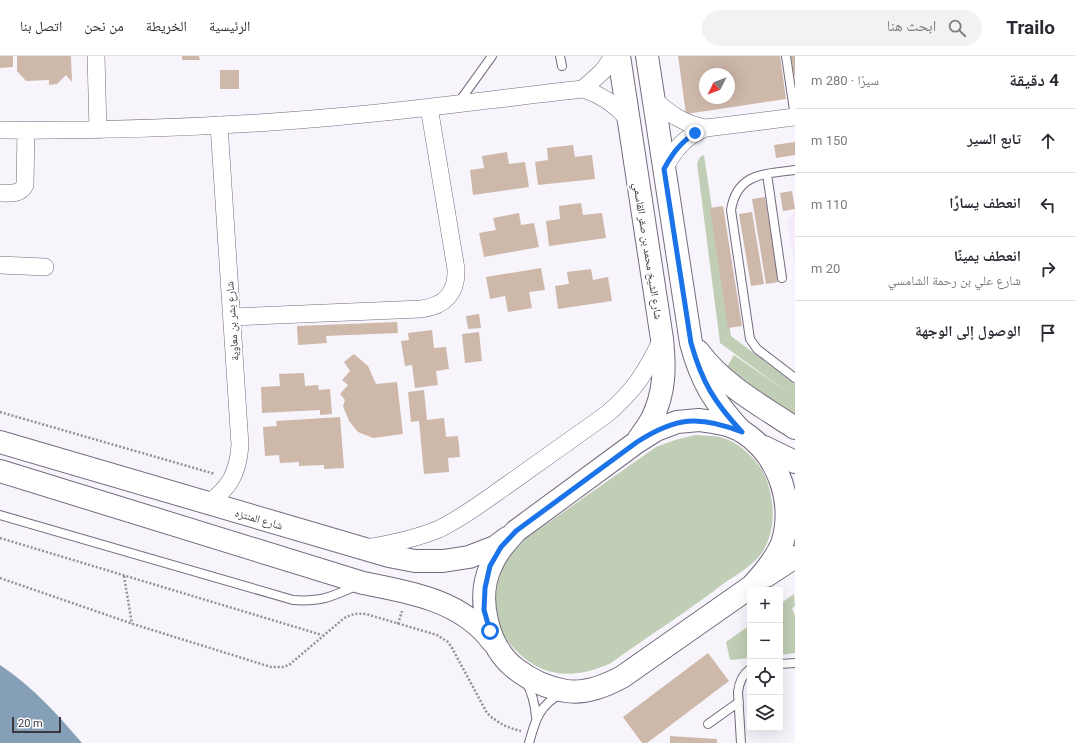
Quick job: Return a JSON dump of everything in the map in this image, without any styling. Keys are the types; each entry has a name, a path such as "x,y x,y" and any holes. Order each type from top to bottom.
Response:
{"main road":[{"name":"شارع الشيخ محمد بن صقر القاسمي","path":"619,56 662,339 664,366 661,393 652,419 637,442"},
{"path":"647,56 691,343 697,365 708,390 723,412 742,432 760,445 795,462"},
{"path":"691,343 708,364 725,381 795,428"},
{"path":"500,651 490,631 484,610 485,588 490,566 501,547 516,531 637,442 656,430 677,422 699,420 721,423 742,432"},
{"name":"شارع المنتزه","path":"0,442 362,549 415,561 442,561 469,557 495,548 516,531"},
{"path":"752,586 770,566 782,543 787,518 786,491 776,467 760,445"},
{"path":"0,459 35,469 41,462 41,458 38,454"},
{"path":"0,471 362,582 407,591 452,607 470,618 486,633 515,669 539,684 567,691 586,690 605,686 622,677 795,556"}],"street":[{"path":"96,56 98,130"},
{"path":"583,89 603,70 613,56"},
{"path":"0,130 98,130 219,125 335,117 583,89 597,93 608,100 628,119"},
{"path":"654,100 672,116 683,122 706,128 795,117"},
{"path":"232,318 421,309 431,308 440,304 448,297 454,288 456,269 429,107"},
{"name":"شارع بشر بن معاوية","path":"207,504 219,496 235,473 239,459 240,445 219,125"},
{"path":"664,169 677,148 685,140 706,128"},
{"path":"0,193 20,192 25,185 26,130"},
{"path":"0,265 45,267"},
{"path":"362,549 415,538 440,528 486,501 607,414 624,399 639,381 662,339"}],"lane":[{"path":"458,103 492,56"},
{"path":"560,56 562,66"},
{"path":"786,56 795,117"},
{"path":"795,170 767,174 749,180 742,185 736,193 732,201 731,210 750,339 757,349 795,378"},
{"path":"767,174 782,278"},
{"path":"0,515 293,600 312,601 330,598 362,582"},
{"path":"783,664 795,663"},
{"path":"515,669 524,679 531,691 535,704 536,717 529,743"},
{"path":"741,743 739,684 742,677 747,672"},
{"path":"536,717 549,701 567,691"},
{"path":"708,724 739,702"}],"path":[{"path":"0,412 231,479"},
{"path":"0,538 323,635"},
{"path":"124,576 132,624"},
{"path":"0,578 132,624 271,667 289,665 343,619 358,613 366,614 437,635 448,642 487,713 508,728 531,734"}],"shaded area":[{"path":"795,210 795,266 787,223"}],"green space":[{"path":"704,155 731,336 795,384 795,414 777,404 727,367 734,355 787,392 720,343 697,163 700,157"},
{"path":"695,435 719,437 732,442 745,450 761,468 770,490 773,518 769,537 761,554 744,570 611,663 583,672 568,674 544,670 523,657 505,638 497,625 495,617 496,591 502,567 508,556 525,539 656,447"},
{"path":"794,594 795,606 792,608 795,616 795,653 783,655 783,623 783,602"},
{"path":"747,627 747,658 730,660 726,642"}],"water":[{"path":"0,665 33,691 54,711 82,743 0,743"}],"building":[{"path":"0,56 13,56 13,67 0,68"},
{"path":"17,56 71,56 72,82 66,75 57,84 49,85 49,80 26,81 17,71"},
{"path":"182,56 199,56 200,60 182,60"},
{"path":"678,56 780,56 786,99 686,114"},
{"path":"791,56 795,56 795,76 794,76"},
{"path":"220,70 239,70 239,89 220,89"},
{"path":"795,142 795,155 776,158 774,145"},
{"path":"573,145 575,157 592,155 595,179 538,185 535,162 548,160 547,148"},
{"path":"507,152 509,164 525,162 529,187 473,195 470,170 484,168 482,156"},
{"path":"792,191 795,209 783,211 780,193"},
{"path":"765,197 779,282 766,284 752,199"},
{"path":"581,203 583,215 602,213 606,238 549,246 546,221 560,219 559,206"},
{"path":"723,206 742,326 728,328 710,208"},
{"path":"752,212 764,284 751,286 739,214"},
{"path":"519,213 521,225 534,223 539,247 484,257 479,233 496,230 493,218"},
{"path":"541,268 545,290 529,292 532,308 508,312 505,296 490,299 486,277"},
{"path":"591,269 593,280 608,277 612,301 558,309 555,286 569,284 567,272"},
{"path":"479,314 481,328 468,329 466,316"},
{"path":"397,322 398,333 326,336 327,343 298,345 297,326"},
{"path":"432,330 434,348 446,347 449,369 436,371 438,385 415,388 412,365 405,366 401,341 409,340 408,333"},
{"path":"479,332 482,361 465,363 462,334"},
{"path":"354,354 368,366 376,384 397,382 403,434 373,438 358,432 349,421 343,406 345,400 340,394 348,385 342,380 350,371 344,362"},
{"path":"304,373 305,386 318,385 319,390 330,389 332,414 320,415 320,410 262,413 261,387 280,386 279,374"},
{"path":"424,390 427,420 444,418 446,437 458,436 460,457 448,458 449,472 424,474 419,421 411,422 408,392"},
{"path":"340,417 344,468 324,469 324,465 299,466 299,462 280,463 279,455 265,456 263,427 277,426 276,421"},
{"path":"708,653 729,681 647,743 642,743 623,717"},
{"path":"670,736 717,739 717,743 670,743"}],"route":[{"path":"490,631 484,610 485,588 490,566 501,547 516,531 637,442 656,430 677,422 699,420 721,423 742,432 723,412 708,390 697,365 691,343 664,169 677,148 695,133"}]}
